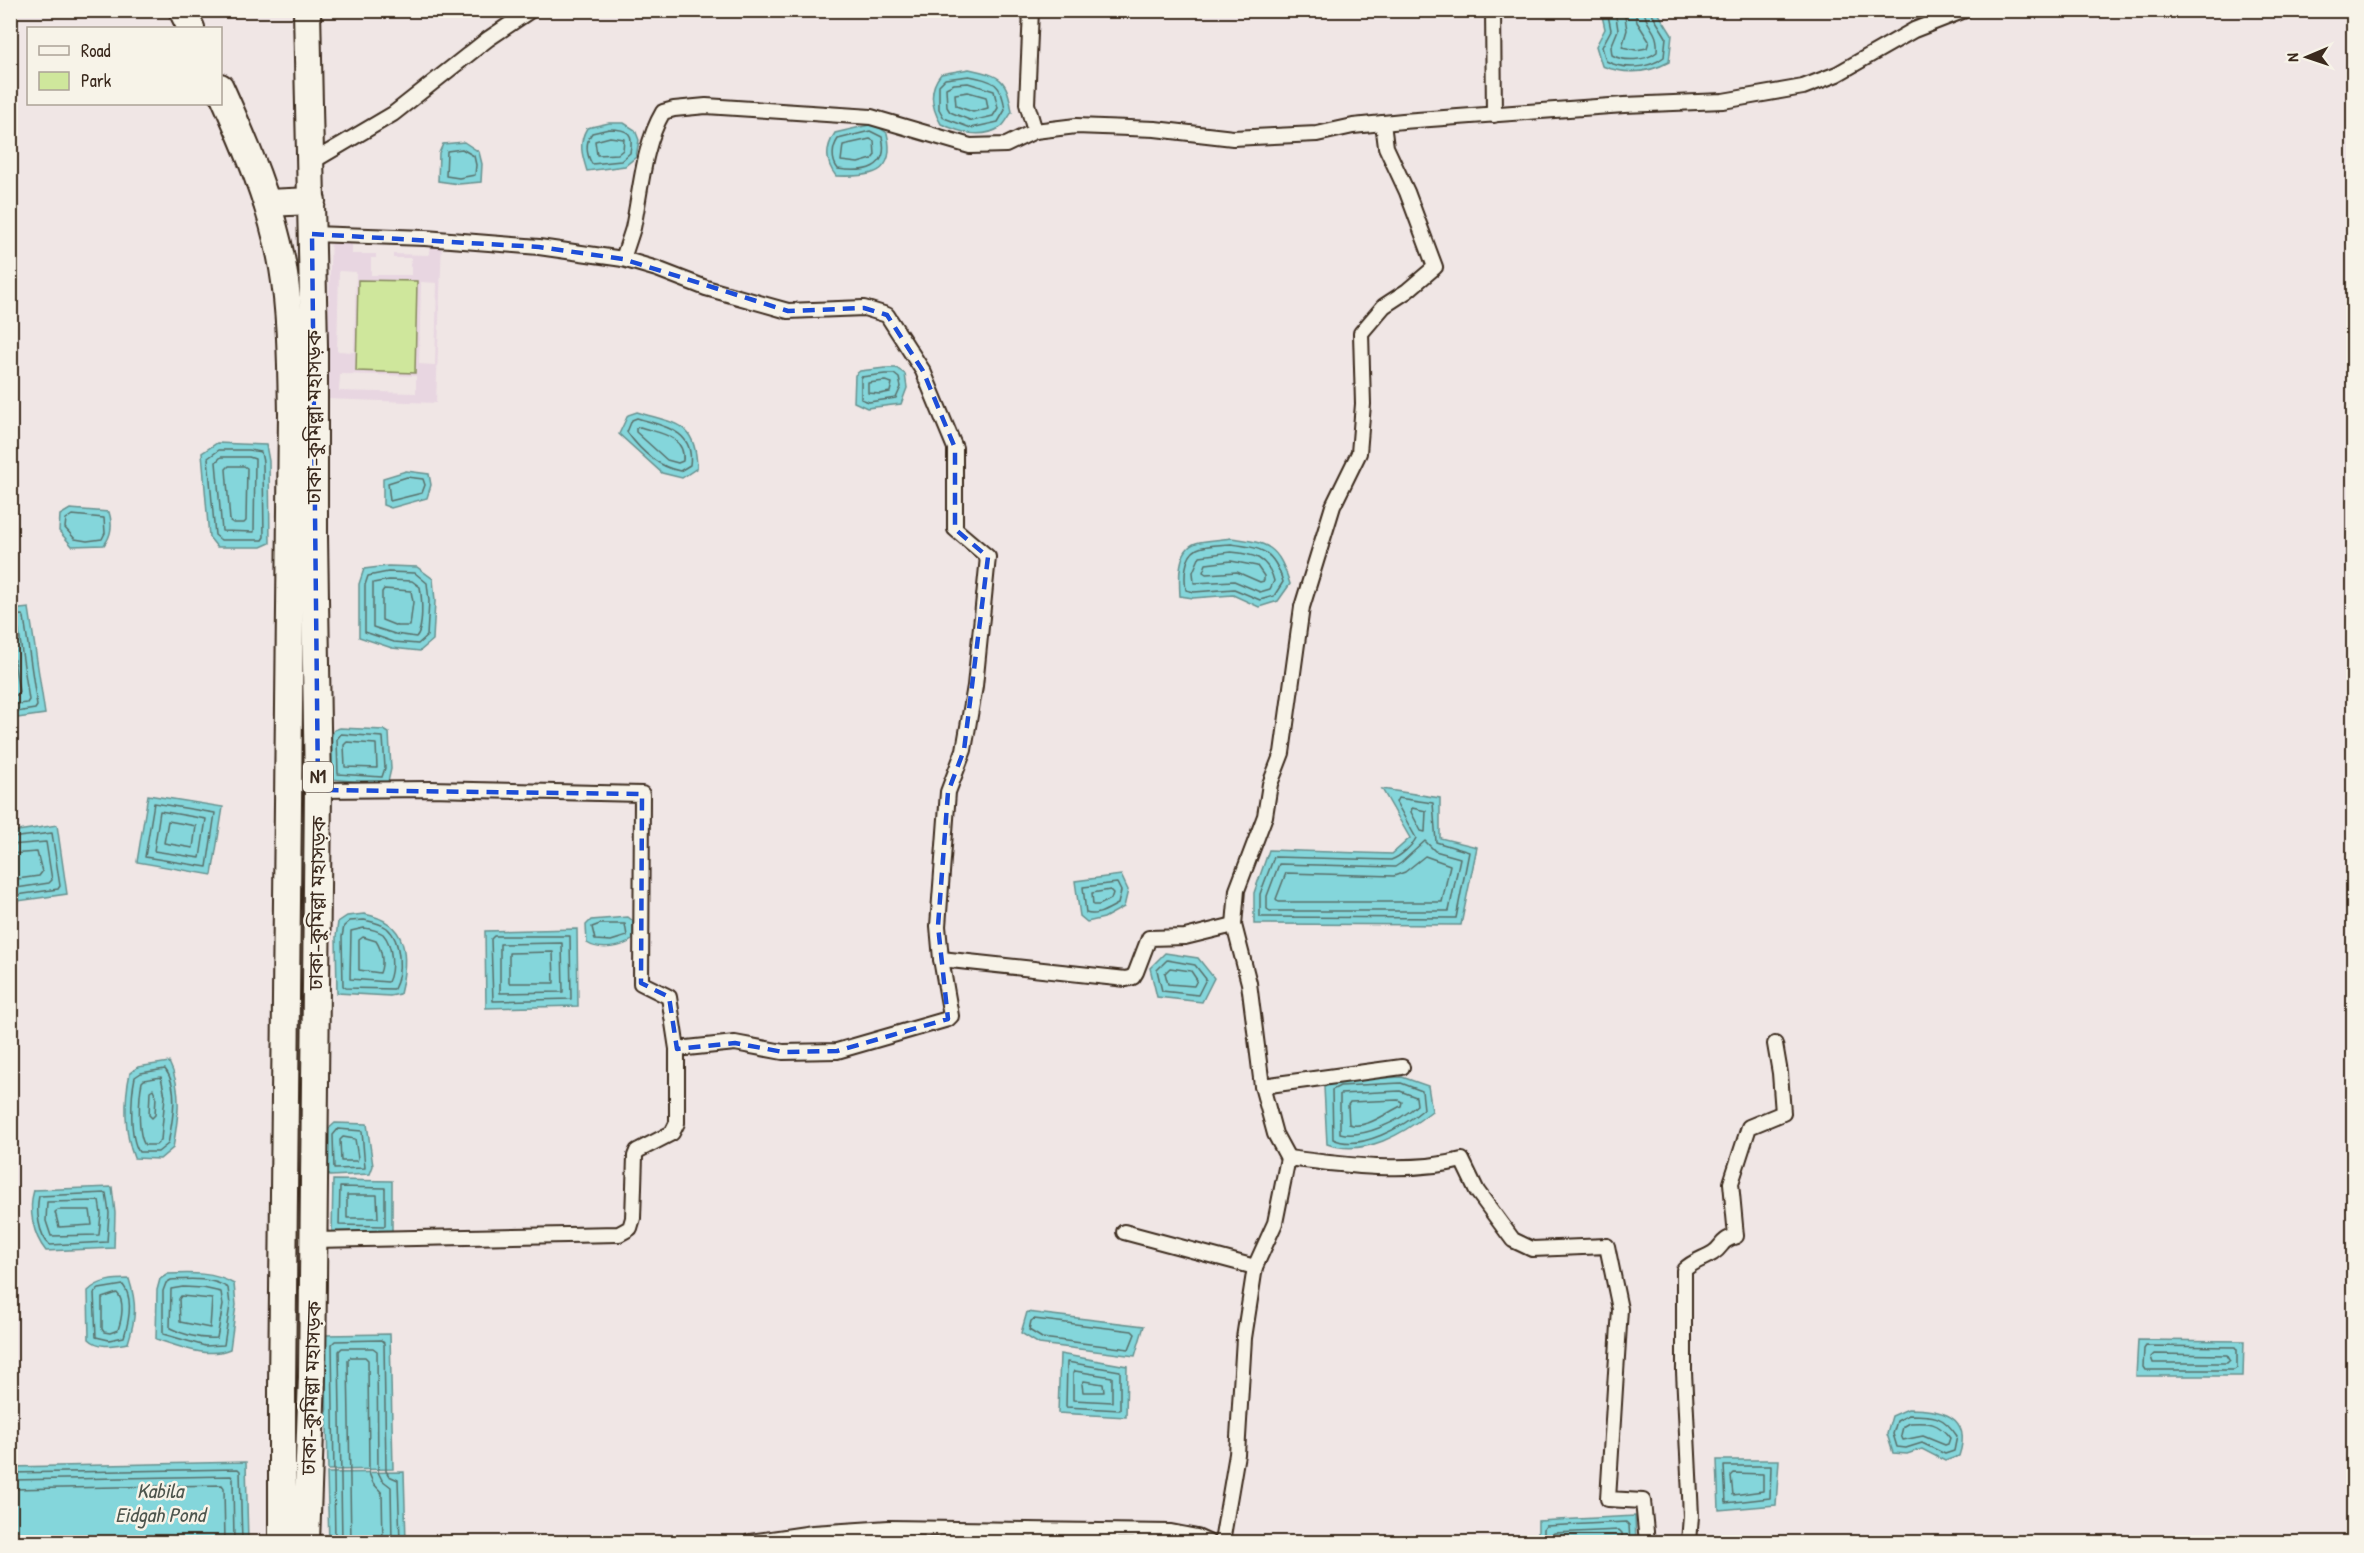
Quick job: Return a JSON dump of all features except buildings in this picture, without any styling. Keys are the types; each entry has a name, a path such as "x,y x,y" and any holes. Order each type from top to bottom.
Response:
{"highway":[{"path":"182,10 190,27"},
{"name":"ঢাকা–কুমিল্লা মহাসড়ক","path":"306,1542 312,1377 318,790 312,201 307,10"},
{"name":"ঢাকা–কুমিল্লা মহাসড়ক","path":"222,91 250,153 267,203 277,240 290,326 292,414 282,1542"},
{"path":"267,203 312,201"},
{"path":"277,240 298,234 312,234"}],"street":[{"path":"310,163 393,114 488,39 531,10"},
{"path":"1031,10 1028,104 1035,131"},
{"path":"1493,10 1494,115"},
{"path":"623,259 633,228 639,188 657,122 663,112 674,109 706,106 871,117 970,146 1006,145 1035,131 1076,126 1155,129 1233,138 1317,134 1353,126 1383,123 1723,101 1803,87 1837,74 1914,30 1965,10"},
{"path":"1222,1542 1237,1454 1244,1338 1255,1267 1275,1223 1288,1158 1275,1134 1262,1086 1249,983 1234,925 1237,890 1265,816 1270,784 1282,753 1302,607 1333,506 1359,453 1363,404 1361,333 1384,306 1407,291 1435,267 1407,192 1386,147 1383,123"},
{"path":"312,234 425,238 539,247 623,259 706,288 788,312 864,308 887,315 923,371 955,448 955,529 988,557 975,686 964,750 948,792 938,926 941,959 951,1012 948,1019 837,1051 783,1052 735,1044 677,1049"},
{"path":"314,1240 619,1234 630,1228 633,1218 637,1151 672,1133 676,1128 677,1049 669,997 641,983 642,794 430,789 318,790"},
{"path":"941,959 1126,979 1132,977 1136,972 1149,938 1185,937 1234,925"},
{"path":"1689,1542 1691,1505 1684,1372 1683,1270 1692,1262 1715,1252 1724,1239 1736,1236 1731,1184 1749,1127 1783,1113 1775,1044"},
{"path":"1262,1086 1402,1067"},
{"path":"1288,1158 1355,1166 1443,1165 1462,1160 1477,1191 1513,1240 1532,1249 1607,1246 1620,1309 1608,1499 1642,1501 1647,1542"},
{"path":"1124,1232 1255,1267"},
{"path":"750,1542 813,1533 889,1528 1171,1532 1197,1537 1208,1542"}],"highlighted area":[{"path":"312,234 539,247 623,259 788,311 864,308 887,315 923,371 955,448 955,529 988,557 964,750 948,792 938,926 948,1019 837,1051 783,1052 735,1043 677,1049 669,997 641,983 642,794 318,790"}],"shaded area":[{"path":"331,236 442,240 436,403 326,399","holes":["352,240 430,241 429,255 393,254 393,258 411,258 411,275 371,275 371,258 376,258 376,254 352,254","339,271 356,272 354,352 337,351","421,282 437,283 435,365 419,364","340,374 416,376 416,393 339,391"]}],"green space":[{"path":"358,280 417,281 415,373 356,371"}],"water":[{"path":"1601,11 1657,11 1672,35 1669,62 1653,69 1636,72 1619,71 1602,66 1596,46 1605,29"},
{"path":"969,69 1001,80 1008,92 1012,112 1002,126 993,131 978,134 956,130 941,124 935,111 933,92 941,74"},
{"path":"609,123 624,123 635,130 639,140 636,157 625,166 587,171 582,149 584,133 587,128"},
{"path":"869,125 877,126 887,133 888,158 884,165 878,171 870,174 836,176 828,160 829,144 835,133"},
{"path":"464,142 479,152 482,164 481,182 459,184 438,181 439,153 443,144"},
{"path":"896,368 905,374 907,388 901,404 867,408 854,402 855,375 860,371"},
{"path":"637,412 672,423 688,433 693,441 697,468 682,478 662,473 619,434 628,415"},
{"path":"217,443 266,445 269,461 270,543 261,547 217,547 209,537 202,453"},
{"path":"406,471 429,474 431,485 427,498 391,508 383,505 383,478"},
{"path":"70,509 109,512 111,530 104,545 72,546 59,531 60,515"},
{"path":"1231,538 1263,544 1276,554 1286,571 1290,584 1278,601 1259,607 1233,595 1193,598 1180,596 1180,566 1190,546 1200,542"},
{"path":"388,566 417,567 433,579 435,601 433,640 420,651 392,648 359,637 359,584 364,569"},
{"path":"29,608 45,714 11,719 11,610"},
{"path":"340,728 384,730 389,733 391,769 388,782 382,784 331,779 331,737 334,730"},
{"path":"1382,789 1440,798 1440,838 1477,847 1461,925 1254,924 1254,893 1269,850 1392,854 1410,838"},
{"path":"148,795 223,807 212,875 137,862"},
{"path":"57,825 67,894 11,902 11,832"},
{"path":"1121,875 1128,890 1124,907 1104,918 1087,922 1080,916 1075,881"},
{"path":"364,914 379,918 398,933 404,955 400,994 390,996 337,993 338,922 347,916"},
{"path":"628,917 633,921 633,939 629,942 604,948 587,943 586,925 591,920"},
{"path":"577,929 578,1006 486,1008 485,931"},
{"path":"1165,953 1198,958 1214,978 1202,1002 1157,997 1150,968"},
{"path":"169,1062 178,1094 178,1115 173,1148 160,1159 134,1158 128,1138 126,1116 130,1073 138,1067"},
{"path":"1402,1077 1428,1086 1432,1111 1409,1128 1383,1141 1355,1148 1327,1144 1324,1087 1339,1080"},
{"path":"335,1123 367,1124 373,1166 370,1174 330,1176 327,1171 326,1131"},
{"path":"333,1180 392,1181 392,1233 332,1232"},
{"path":"112,1187 115,1213 114,1248 46,1251 38,1238 33,1222 34,1190"},
{"path":"168,1274 210,1275 234,1284 236,1305 230,1349 212,1353 203,1352 156,1339 157,1290 160,1279"},
{"path":"129,1279 134,1311 128,1343 107,1346 93,1342 89,1339 88,1291 102,1282"},
{"path":"1027,1312 1144,1326 1135,1356 1039,1344 1021,1333"},
{"path":"390,1334 393,1469 328,1470 325,1335"},
{"path":"2138,1340 2244,1341 2243,1376 2136,1376"},
{"path":"1060,1354 1127,1366 1126,1417 1058,1413"},
{"path":"1908,1409 1942,1413 1951,1417 1961,1431 1962,1442 1959,1456 1945,1461 1922,1449 1907,1454 1893,1453 1887,1434 1892,1416"},
{"path":"1717,1460 1779,1460 1776,1505 1719,1510"},
{"name":"Kabila Eidgah Pond","path":"246,1462 248,1542 11,1542 11,1467"},
{"path":"404,1472 406,1542 329,1542 327,1473"},
{"path":"1635,1516 1636,1542 1538,1542 1538,1521"}]}
